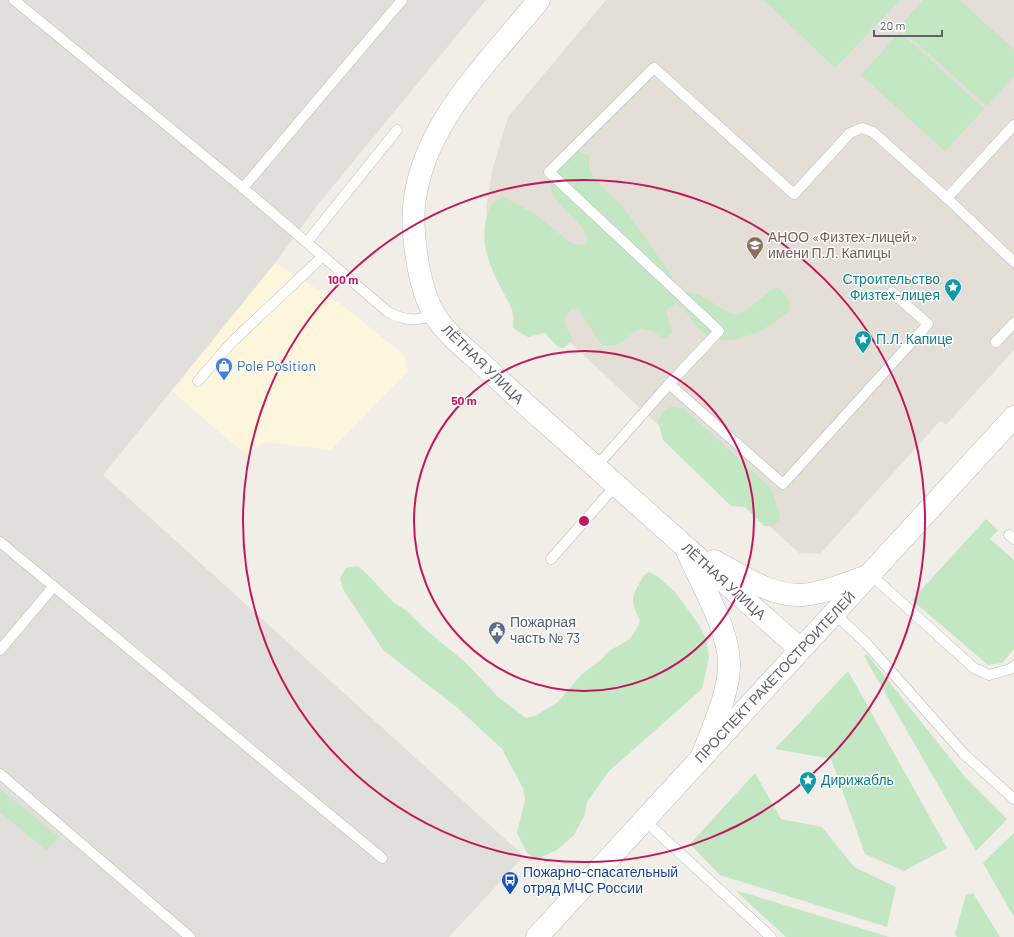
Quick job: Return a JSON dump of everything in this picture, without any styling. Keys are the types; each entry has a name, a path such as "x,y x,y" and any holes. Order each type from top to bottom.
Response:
{"street":[{"name":"ЛЁТНАЯ УЛИЦА","path":"539,0 462,93 439,130 424,161 416,193 413,220 417,259 426,294 435,316 447,332 800,649"},
{"name":"ПРОСПЕКТ РАКЕТОСТРОИТЕЛЕЙ","path":"537,937 1014,417"},
{"path":"685,546 758,584 782,593 802,595 830,589 869,575"},
{"path":"685,546 720,625 727,646 729,663 728,676 719,713 702,756"}],"lane":[{"path":"14,0 243,188 388,312 400,319 414,320 435,316"},
{"path":"243,188 402,0"},
{"path":"596,467 669,384 719,331 549,172 654,68 794,194 850,133 862,128 873,132 947,198 1014,262"},
{"path":"947,198 1014,125"},
{"path":"307,242 397,130"},
{"path":"198,381 231,343 323,256"},
{"path":"669,384 783,484 928,324 892,292"},
{"path":"996,342 1014,322"},
{"path":"551,558 616,485"},
{"path":"0,542 382,858"},
{"path":"869,575 974,668 989,676 1010,669 1014,666"},
{"path":"0,650 54,586"},
{"path":"834,613 867,644 964,754 1014,799"},
{"path":"0,774 190,937"},
{"path":"644,820 771,937"}],"shaded area":[{"path":"0,0 486,0 320,202 275,263 103,475 524,856 449,937 0,937"},
{"name":"АНОО «Физтех-лицей» имени П.Л. Капицы","path":"606,0 1014,0 1014,350 946,425 940,421 820,554 799,553 644,412 502,278 490,242 486,207 492,171 508,117"},
{"path":"275,263 341,304 404,355 407,372 331,450 264,442 246,455 172,391"}],"green space":[{"path":"764,0 900,0 835,68"},
{"path":"923,0 959,0 1014,49 1014,76 987,106 899,27"},
{"path":"900,32 984,109 945,151 861,75"},
{"path":"578,151 589,156 589,168 594,179 623,207 668,270 677,287 682,291 700,295 731,314 737,315 747,310 772,289 778,288 783,292 790,303 790,310 773,324 762,330 751,335 727,340 716,339 706,335 698,328 681,306 676,303 666,310 672,332 668,337 662,339 653,331 641,328 621,343 616,345 604,345 596,337 581,314 576,310 571,310 566,315 565,325 573,340 563,348 557,346 545,333 528,337 517,331 513,327 511,308 494,274 487,255 484,236 488,212 495,201 504,197 535,214 572,244 584,245 588,241 584,231 578,222 554,196 551,187 552,177 559,166 570,155"},
{"path":"670,407 683,408 771,488 780,515 779,520 772,526 764,526 745,507 731,506 663,440 658,421 662,413"},
{"path":"986,519 998,530 990,539 1014,560 1014,649 1002,663 988,665 912,600"},
{"path":"358,566 394,603 407,611 425,629 465,662 498,697 526,718 537,715 558,702 582,674 601,660 609,651 630,639 640,620 634,607 633,597 644,575 649,572 657,576 675,592 697,622 706,638 709,657 702,689 609,771 587,802 585,814 574,835 557,850 537,859 527,853 517,833 525,800 523,788 502,749 459,709 383,650 343,589 340,578 346,568"},
{"path":"867,654 965,777 1007,819 976,851 864,656"},
{"path":"848,671 947,848 904,871 865,854 831,759 775,749"},
{"path":"755,773 781,819 822,827 854,867 896,887 887,927 720,875 690,844"},
{"path":"0,789 59,837 46,850 0,812"},
{"path":"1014,833 1014,917 983,863"},
{"path":"735,890 889,937 786,937"},
{"path":"973,893 1000,937 957,937 955,934 966,895"}],"place":[{"name":"АНОО «Физтех-лицей» имени П.Л. Капицы","path":"755,260"},
{"name":"Строительство Физтех-лицея","path":"953,302"},
{"name":"П.Л. Капице","path":"863,354"},
{"name":"Pole Position","path":"224,381"},
{"name":"Пожарная часть № 73","path":"497,645"},
{"name":"Дирижабль","path":"808,795"},
{"name":"Пожарно-спасательный отряд МЧС России","path":"510,895"}]}
